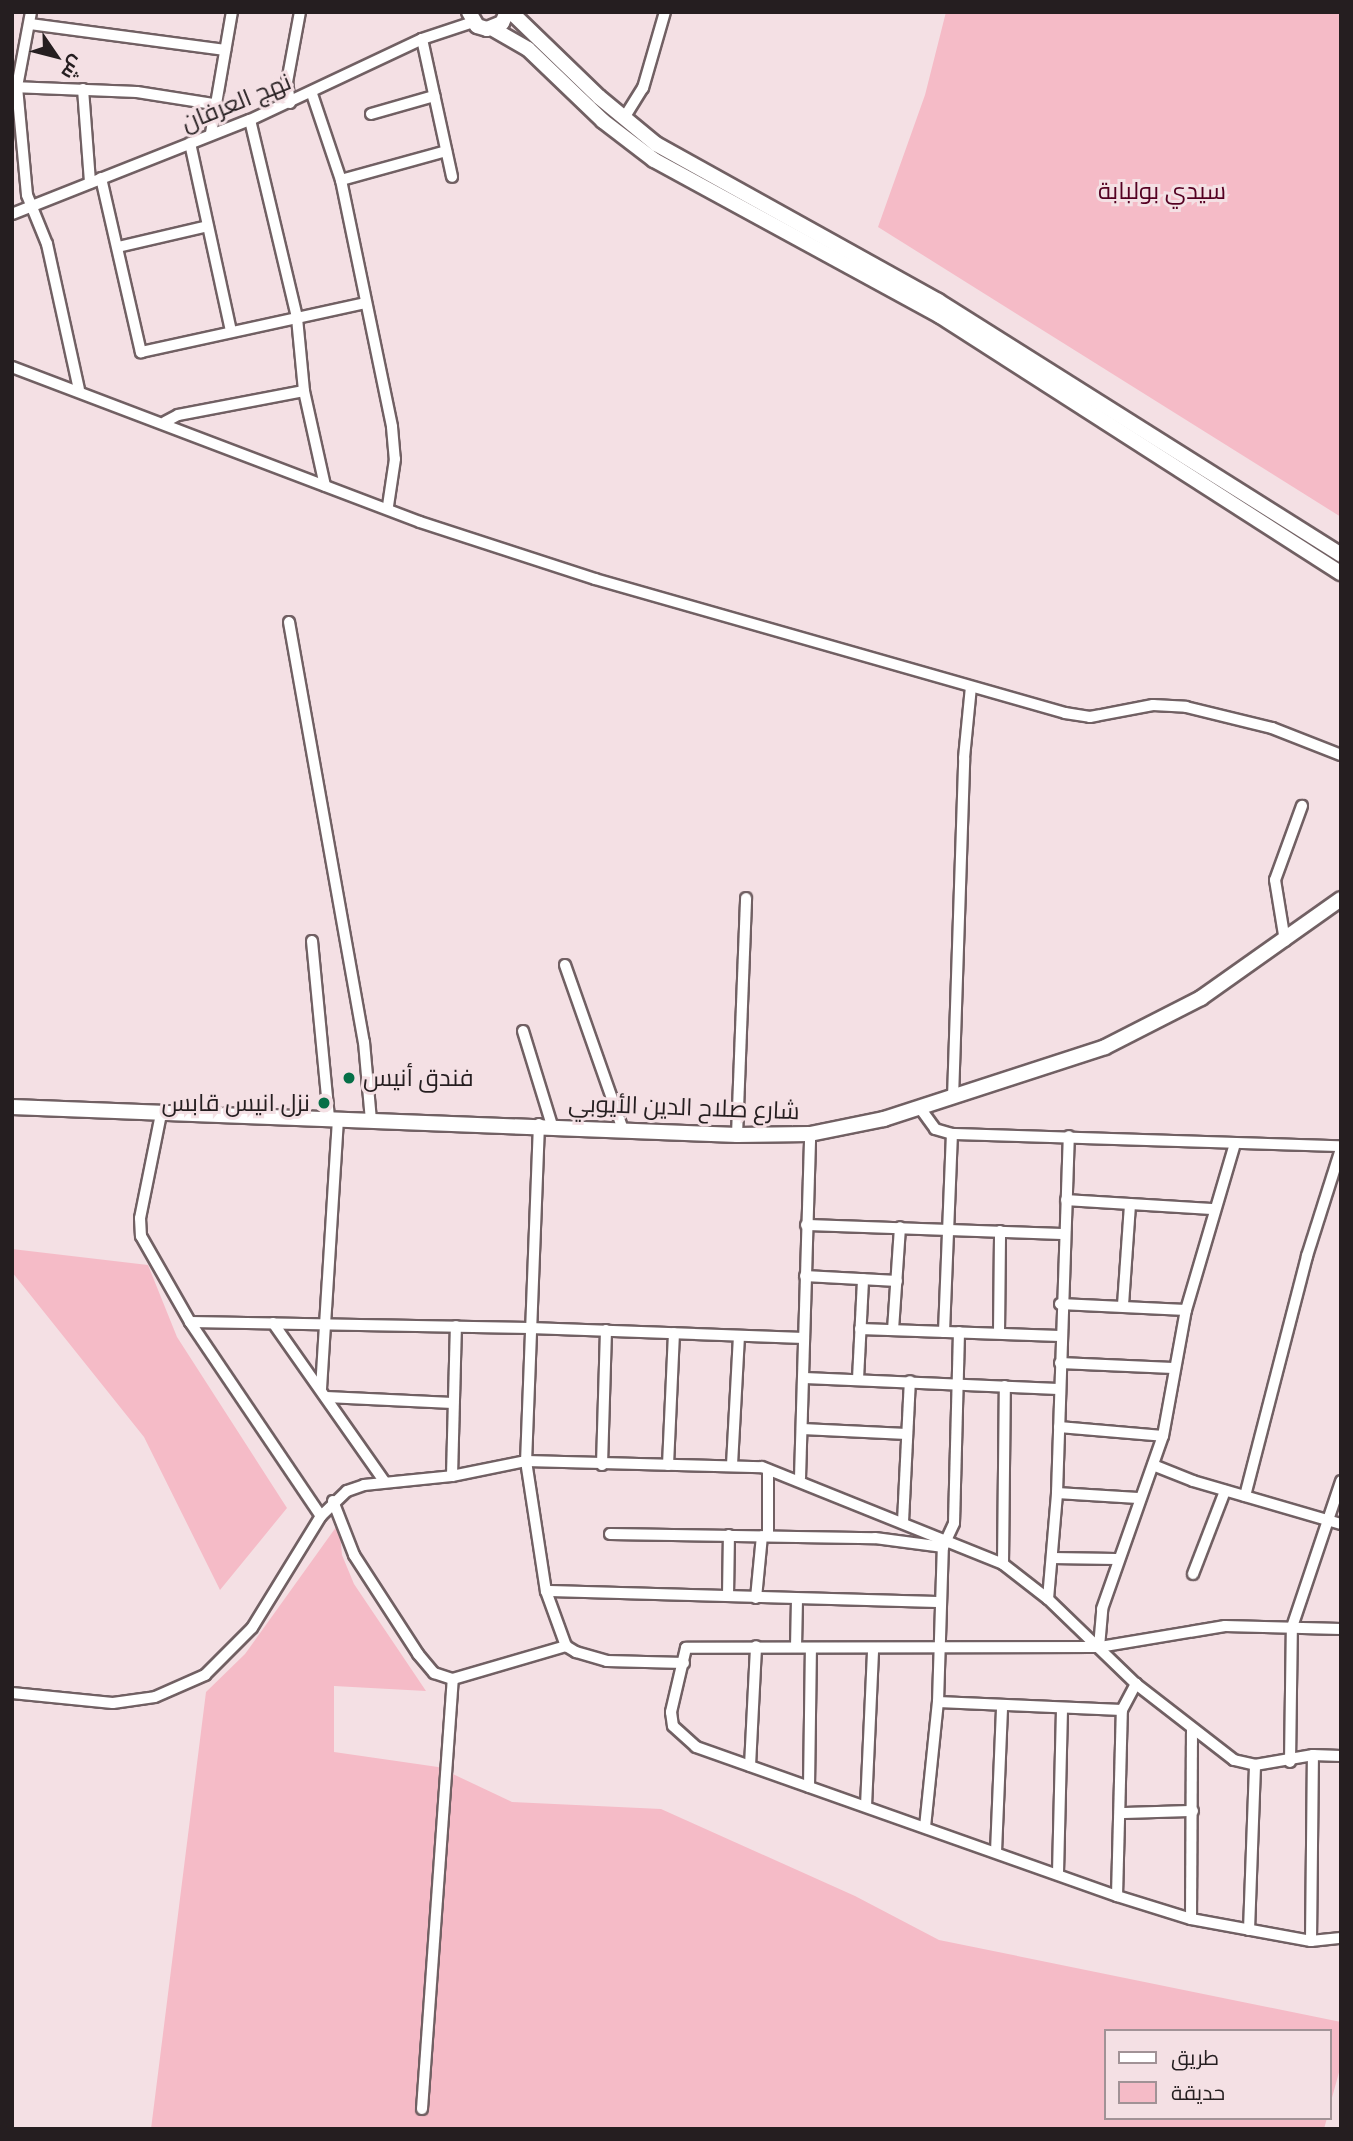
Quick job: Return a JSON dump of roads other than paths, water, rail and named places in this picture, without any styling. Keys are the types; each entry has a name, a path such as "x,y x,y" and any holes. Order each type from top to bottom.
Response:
{"main road":[{"path":"493,29 509,12 624,118 695,169 938,301 1341,555"},
{"path":"469,16 528,49 603,121 653,160 940,316 1341,573"},
{"name":"شارع صلاح الدين الأيوبي","path":"12,1107 545,1125 737,1135 810,1134 953,1098 1074,1059 1138,1032 1201,998 1341,899"}],"street":[{"path":"31,12 15,87 32,207 47,244 79,389"},
{"path":"211,134 213,104 232,12"},
{"path":"290,103 287,82 300,12"},
{"path":"624,118 643,88 665,12"},
{"name":"نهج العرفان","path":"12,214 312,94 469,16"},
{"path":"30,24 225,50"},
{"path":"422,39 452,177"},
{"path":"15,87 83,89 213,104"},
{"path":"83,89 90,183"},
{"path":"312,94 341,180 392,427 395,459 388,506"},
{"path":"371,114 434,96"},
{"path":"250,120 297,318 304,391 325,486"},
{"path":"190,143 231,331"},
{"path":"341,180 446,151"},
{"path":"101,178 141,352 366,303"},
{"path":"118,247 208,226"},
{"path":"12,367 79,389 325,486 595,579 971,687 1090,717 1153,705 1186,707 1272,729 1341,755"},
{"path":"165,422 178,415 304,391"},
{"path":"289,622 364,1042 371,1119"},
{"path":"953,1098 964,758 971,687"},
{"path":"1285,941 1275,880 1302,806"},
{"path":"737,1135 746,898"},
{"path":"312,941 333,1118 324,1393"},
{"path":"565,965 623,1130"},
{"path":"523,1031 545,1125 530,1328 526,1461 546,1591 566,1646"},
{"path":"920,1108 935,1129 952,1134 1341,1147 1307,1256 1245,1496"},
{"path":"161,1114 140,1218 141,1236 190,1322 321,1516"},
{"path":"800,1478 810,1134"},
{"path":"944,1332 952,1134"},
{"path":"1048,1599 1057,1493 1060,1304 1069,1136"},
{"path":"1099,1647 1102,1609 1138,1498 1163,1436 1173,1368 1186,1310 1235,1143"},
{"path":"1066,1200 1215,1209"},
{"path":"1124,1306 1130,1204"},
{"path":"806,1225 1063,1234"},
{"path":"893,1330 900,1227"},
{"path":"999,1334 1000,1231"},
{"path":"805,1276 897,1281"},
{"path":"858,1379 863,1279"},
{"path":"1060,1304 1186,1310"},
{"path":"190,1322 456,1326 804,1338"},
{"path":"273,1323 384,1481"},
{"path":"452,1476 456,1326"},
{"path":"860,1329 1060,1336"},
{"path":"602,1465 606,1330"},
{"path":"925,1826 937,1702 945,1543 954,1523 959,1332"},
{"path":"668,1465 674,1333"},
{"path":"733,1465 739,1336"},
{"path":"1060,1363 1173,1368"},
{"path":"804,1378 1059,1389"},
{"path":"903,1522 910,1381"},
{"path":"1003,1564 1005,1386"},
{"path":"324,1393 453,1403"},
{"path":"1059,1427 1163,1436"},
{"path":"802,1429 907,1434"},
{"path":"12,1693 113,1703 155,1697 184,1687 230,1654 252,1628 321,1516 347,1491 384,1481 452,1476 526,1461 602,1465 733,1465 800,1478 945,1543 1003,1564 1048,1599 1136,1684 1234,1760 1255,1765 1290,1762 1313,1755 1341,1756"},
{"path":"1153,1465 1225,1491 1341,1524"},
{"path":"756,1598 765,1536 768,1471"},
{"path":"1290,1762 1292,1627 1341,1481"},
{"path":"1193,1574 1225,1491"},
{"path":"1057,1493 1138,1498"},
{"path":"334,1501 355,1555 418,1654 435,1673 453,1679 566,1646 607,1661 684,1663"},
{"path":"610,1534 875,1538 945,1543"},
{"path":"728,1596 729,1535"},
{"path":"1052,1558 1118,1559"},
{"path":"546,1591 941,1602"},
{"path":"796,1647 797,1600"},
{"path":"1341,1629 1224,1626 1099,1647 940,1651 756,1646 686,1648 671,1712 673,1726 696,1747 1117,1896 1191,1919 1311,1941 1341,1938"},
{"path":"750,1766 756,1646"},
{"path":"809,1787 811,1648"},
{"path":"866,1807 873,1649"},
{"path":"422,2109 453,1679"},
{"path":"1117,1896 1122,1710 1136,1684"},
{"path":"937,1702 1122,1710"},
{"path":"996,1852 1002,1706"},
{"path":"1058,1873 1062,1709"},
{"path":"1191,1919 1192,1729"},
{"path":"1311,1941 1313,1755"},
{"path":"1250,1930 1255,1765"},
{"path":"1121,1813 1193,1811"}],"place":[{"name":"فندق أنيس","path":"349,1078"},
{"name":"نزل انيس قابس","path":"324,1103"}],"park label":[{"name":"سيدي بولبابة","path":"1162,191"}]}
